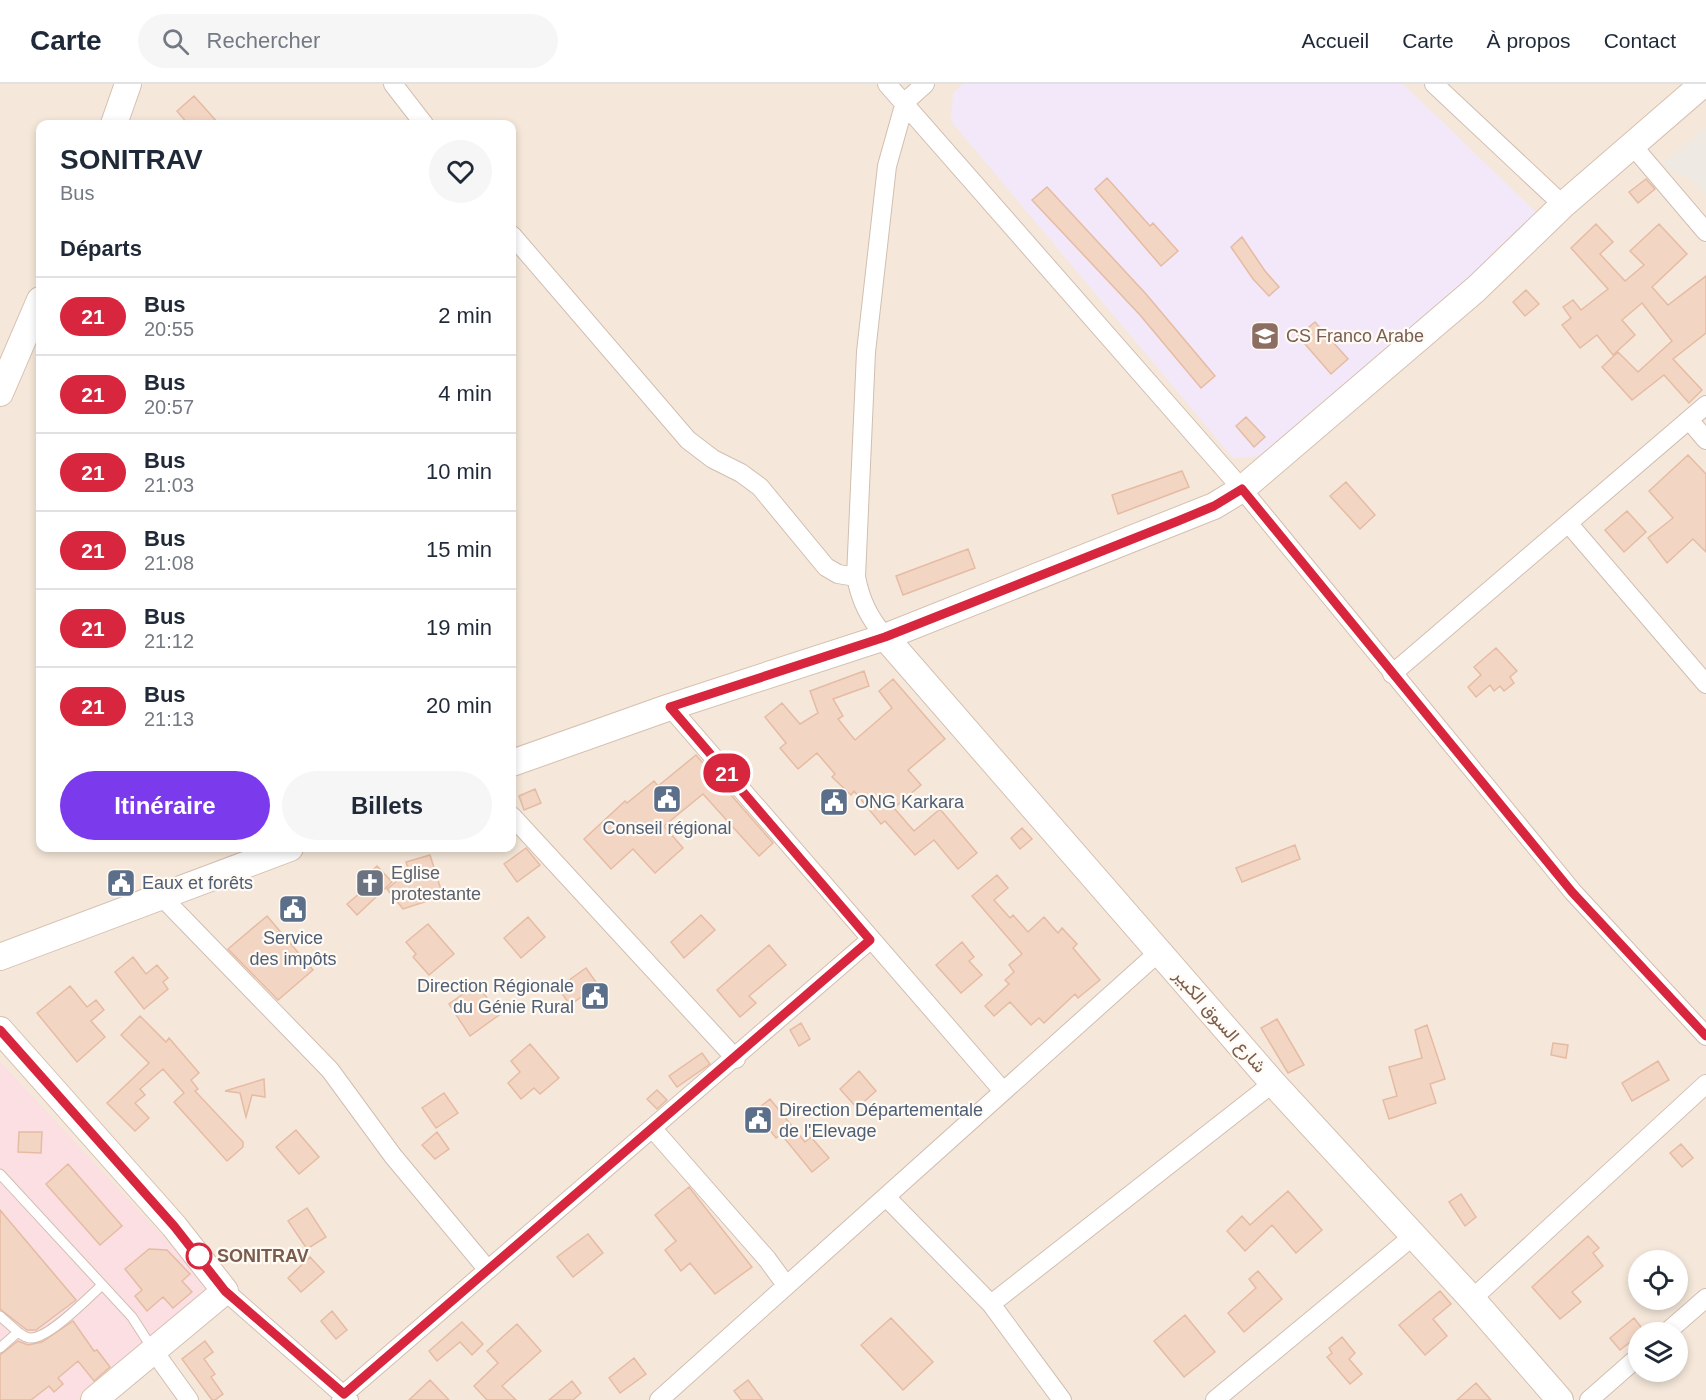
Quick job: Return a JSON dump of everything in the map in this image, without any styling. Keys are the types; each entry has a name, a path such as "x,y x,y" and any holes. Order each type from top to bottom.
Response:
{"street":[{"path":"115,120 128,84"},
{"path":"393,84 421,120"},
{"path":"887,84 1242,489 1572,892 1706,1036"},
{"path":"885,637 864,608 856,577 866,352 887,166 905,102 925,84"},
{"path":"1434,84 1563,205"},
{"path":"516,762 670,707 885,637 1214,506 1242,489 1476,289 1563,205 1703,84"},
{"path":"1632,145 1706,232"},
{"path":"516,240 688,440 760,487 826,567 838,574 856,577"},
{"path":"0,393 7,352 36,308"},
{"path":"1392,674 1706,405"},
{"path":"1689,420 1706,440"},
{"path":"1568,523 1706,684"},
{"name":"شارع السوق الكبير","path":"885,637 1273,1083 1412,1237 1472,1299 1560,1400"},
{"path":"670,707 1003,1091"},
{"path":"516,820 736,1059"},
{"path":"0,957 280,852"},
{"path":"162,897 330,1070 393,1156 488,1270"},
{"path":"0,1030 174,1226 225,1291 345,1398 488,1270 736,1059 870,940"},
{"path":"659,1400 1160,951"},
{"path":"991,1304 1273,1083"},
{"path":"1472,1299 1706,1084"},
{"path":"653,1129 767,1258 786,1285"},
{"path":"887,1198 991,1304 1058,1398"},
{"path":"1215,1400 1237,1393 1412,1237"},
{"path":"94,1400 225,1291"},
{"path":"1678,1322 1706,1298"},
{"path":"153,1350 189,1400"},
{"path":"1589,1400 1628,1366"}],"lane":[{"path":"0,1174 132,1317 153,1350"},
{"path":"0,1316 26,1338 38,1337 57,1325 102,1286"},
{"path":"0,1348 18,1332"}],"shaded area":[{"path":"0,84 1706,84 1706,1400 0,1400"},
{"name":"CS Franco Arabe","path":"963,84 1403,84 1540,216 1259,456 1233,458 951,121 953,93"},
{"path":"1706,127 1706,196 1689,177 1670,171 1663,163"},
{"path":"0,1062 209,1286 77,1400 0,1400"}],"building":[{"path":"194,96 215,120 185,120 177,111"},
{"path":"1107,178 1150,226 1153,223 1178,251 1161,266 1095,189"},
{"path":"1646,179 1655,189 1638,203 1629,192"},
{"path":"1047,187 1146,294 1215,376 1201,388 1140,315 1032,200"},
{"path":"1596,224 1613,242 1600,254 1625,281 1644,265 1630,251 1659,224 1687,254 1652,287 1668,305 1706,276 1706,333 1673,359 1702,390 1689,403 1664,375 1632,400 1602,367 1618,352 1638,372 1672,341 1642,303 1622,320 1635,335 1613,355 1597,335 1580,348 1562,325 1571,318 1563,307 1573,300 1581,310 1608,289 1571,248"},
{"path":"1242,237 1279,287 1269,296 1253,279 1231,247"},
{"path":"1526,290 1539,304 1525,316 1513,302"},
{"path":"1315,322 1348,359 1331,374 1298,336"},
{"path":"1246,417 1265,437 1254,447 1236,426"},
{"path":"1688,455 1706,474 1706,552 1693,539 1667,563 1648,538 1673,518 1649,491"},
{"path":"1182,471 1189,487 1118,514 1112,495"},
{"path":"1346,482 1375,515 1360,529 1330,496"},
{"path":"1627,511 1646,532 1624,552 1605,530"},
{"path":"968,549 975,568 903,595 896,576"},
{"path":"1496,648 1517,671 1510,677 1514,683 1504,691 1500,686 1494,691 1490,685 1476,697 1468,687 1481,675 1474,667"},
{"path":"864,671 869,686 833,699 843,716 838,719 855,740 892,708 879,691 893,679 945,739 908,770 921,785 894,808 914,831 940,809 977,853 958,869 934,840 915,855 885,821 881,824 854,791 851,795 832,777 835,774 817,753 798,769 780,748 786,743 765,717 782,703 800,724 818,713 810,691"},
{"path":"696,755 773,843 759,856 703,794 664,826 683,848 655,873 633,849 611,869 584,839 625,801 627,803 654,781 658,786"},
{"path":"535,789 541,803 524,810 519,796"},
{"path":"1022,828 1032,839 1020,849 1011,838"},
{"path":"1295,845 1300,859 1242,882 1236,868"},
{"path":"526,848 540,865 517,882 504,864"},
{"path":"430,855 443,896 403,909 387,889 409,871 406,862"},
{"path":"377,866 392,882 357,915 347,904 367,887 361,880"},
{"path":"997,875 1008,888 994,900 1010,918 1013,915 1028,932 1044,917 1058,933 1062,928 1077,944 1073,948 1100,980 1078,998 1075,994 1044,1023 1039,1018 1031,1025 1010,1002 994,1016 985,1006 1009,984 1005,980 1014,972 1009,965 1022,954 972,896"},
{"path":"701,915 715,930 684,958 671,942"},
{"path":"267,916 313,970 278,1000 228,949"},
{"path":"528,917 545,937 521,958 504,938"},
{"path":"428,924 454,954 429,975 413,957 416,954 406,942"},
{"path":"962,942 974,957 969,961 982,975 961,993 936,965"},
{"path":"769,945 786,965 749,996 756,1003 740,1017 717,990"},
{"path":"133,957 146,974 157,965 168,978 163,982 168,989 144,1009 115,972"},
{"path":"586,968 598,985 570,1005 558,988"},
{"path":"477,984 499,1015 470,1036 449,1004"},
{"path":"70,986 87,1007 96,1000 104,1010 91,1021 105,1037 77,1062 37,1013"},
{"path":"140,1016 166,1042 169,1038 199,1073 191,1080 198,1089 195,1091 243,1142 243,1147 227,1161 174,1102 184,1093 163,1069 140,1089 145,1095 135,1103 149,1118 135,1131 107,1103 149,1063 121,1035"},
{"path":"1277,1019 1304,1065 1288,1073 1261,1028"},
{"path":"801,1023 810,1039 799,1046 790,1030"},
{"path":"1427,1025 1445,1079 1430,1084 1436,1103 1389,1119 1383,1100 1397,1096 1389,1067 1422,1058 1415,1030"},
{"path":"1553,1043 1568,1045 1566,1058 1551,1055"},
{"path":"530,1044 559,1078 540,1094 534,1088 521,1099 508,1083 520,1072 511,1061"},
{"path":"702,1053 710,1064 677,1087 669,1076"},
{"path":"1658,1061 1669,1080 1632,1101 1622,1083"},
{"path":"859,1071 876,1091 857,1108 840,1089"},
{"path":"264,1079 265,1097 252,1095 246,1117 240,1093 225,1091"},
{"path":"657,1090 667,1100 657,1109 647,1099"},
{"path":"444,1093 458,1113 436,1128 422,1108"},
{"path":"770,1099 805,1142 811,1137 829,1158 812,1172 781,1134 776,1138 755,1111"},
{"path":"296,1130 319,1157 299,1174 276,1147"},
{"path":"19,1132 42,1132 41,1153 18,1152"},
{"path":"437,1132 449,1149 435,1159 422,1145"},
{"path":"1681,1144 1693,1158 1682,1167 1670,1153"},
{"path":"68,1164 122,1226 100,1245 46,1184"},
{"path":"689,1187 752,1267 715,1294 690,1263 681,1271 665,1250 676,1241 655,1215"},
{"path":"1288,1191 1322,1230 1296,1253 1272,1225 1245,1251 1227,1231 1242,1216 1250,1225"},
{"path":"1461,1194 1476,1217 1465,1226 1449,1202"},
{"path":"307,1208 326,1237 307,1249 288,1221"},
{"path":"0,1210 76,1300 36,1330 27,1330 0,1309"},
{"path":"588,1234 603,1253 573,1277 557,1257"},
{"path":"1588,1236 1599,1248 1593,1253 1603,1266 1572,1292 1581,1302 1560,1319 1532,1287"},
{"path":"149,1249 167,1250 190,1274 182,1281 192,1292 173,1308 163,1297 147,1311 135,1296 142,1290 125,1269"},
{"path":"310,1257 324,1272 301,1292 288,1278"},
{"path":"1258,1271 1282,1299 1244,1332 1228,1313 1256,1288 1249,1279"},
{"path":"1440,1291 1451,1304 1433,1319 1447,1336 1425,1355 1399,1325"},
{"path":"332,1311 347,1330 336,1339 321,1321"},
{"path":"1185,1315 1215,1352 1184,1377 1154,1341"},
{"path":"891,1318 933,1362 903,1390 861,1345"},
{"path":"73,1321 94,1351 97,1350 110,1367 94,1381 78,1361 58,1378 63,1384 54,1392 49,1386 31,1400 0,1400 0,1355 18,1341 28,1345 42,1342"},
{"path":"462,1322 483,1344 472,1355 460,1342 437,1361 429,1351"},
{"path":"1628,1323 1628,1344 1620,1350 1610,1338"},
{"path":"517,1324 541,1351 502,1386 516,1400 487,1400 474,1386 498,1363 487,1351"},
{"path":"1342,1337 1355,1353 1349,1359 1362,1374 1350,1384 1327,1357 1332,1353 1329,1348"},
{"path":"205,1341 213,1352 204,1359 215,1374 211,1377 223,1394 215,1400 212,1400 182,1359"},
{"path":"634,1358 646,1374 620,1393 609,1378"},
{"path":"430,1380 449,1400 409,1400"},
{"path":"748,1380 763,1400 741,1400 734,1391"},
{"path":"572,1381 581,1393 573,1400 549,1400"},
{"path":"1476,1383 1491,1400 1457,1400"}],"bus line":[{"name":"21","path":"0,1030 174,1226 225,1291 344,1394 736,1059 870,940 670,707 885,637 1178,521 1214,506 1242,489 1572,892 1706,1036"}],"place":[{"name":"CS Franco Arabe","path":"1265,336"},
{"name":"Conseil régional","path":"667,799"},
{"name":"ONG Karkara","path":"834,802"},
{"name":"Eaux et forêts","path":"121,883"},
{"name":"Eglise protestante","path":"370,883"},
{"name":"Service des impôts","path":"293,909"},
{"name":"Direction Régionale du Génie Rural","path":"595,996"},
{"name":"Direction Départementale de l'Elevage","path":"758,1120"},
{"name":"SONITRAV","path":"199,1256"}]}
